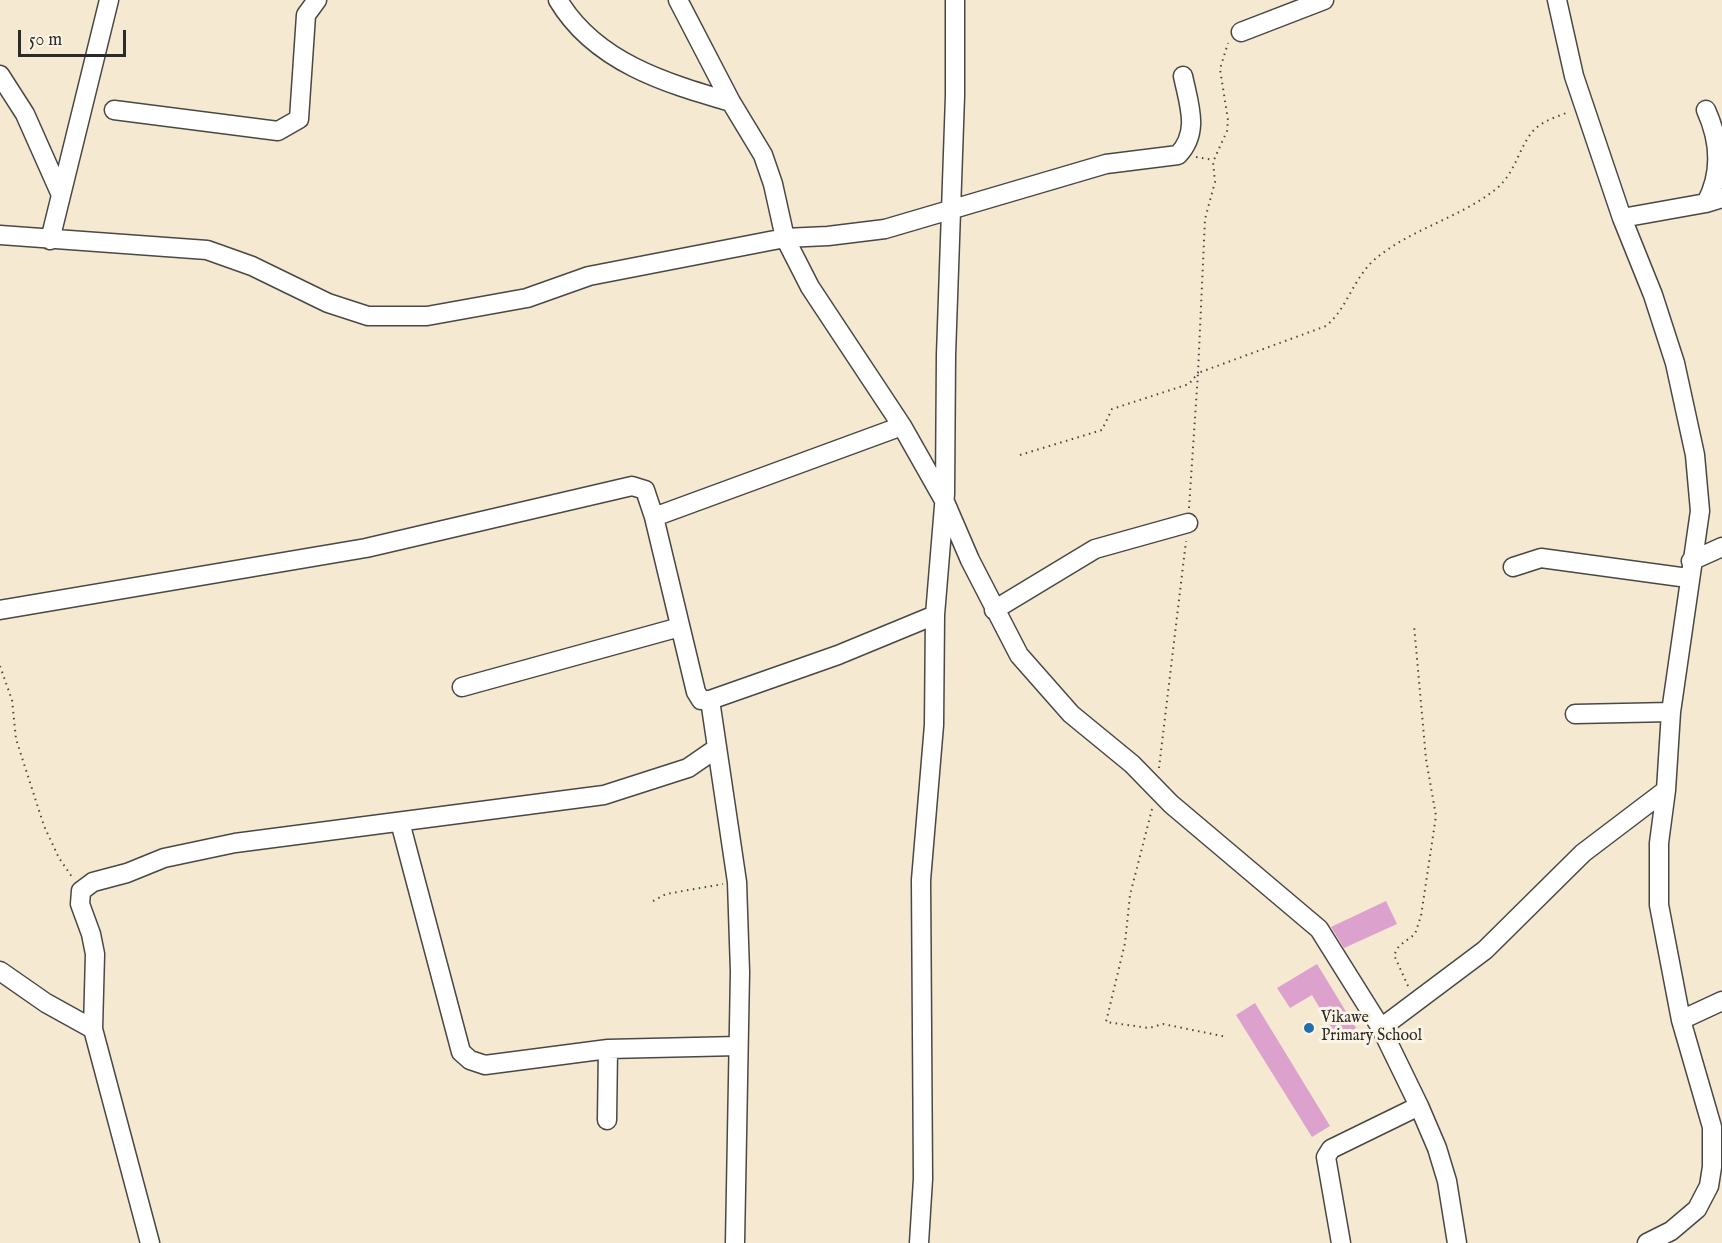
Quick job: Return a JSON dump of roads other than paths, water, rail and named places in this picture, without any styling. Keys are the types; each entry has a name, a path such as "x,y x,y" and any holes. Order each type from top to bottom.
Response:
{"street":[{"path":"50,240 109,0"},
{"path":"114,110 278,131 288,128 299,119 306,15 317,0"},
{"path":"558,0 591,41 635,69 675,86 730,102"},
{"path":"678,0 730,102 763,155 773,184 785,238 823,309 902,426 945,502 994,610 1019,655 1071,714 1132,764 1156,789 1319,929 1381,1028 1419,1106 1437,1148 1447,1181 1457,1243"},
{"path":"919,1243 924,1179 921,880 934,725 935,615 945,502 946,355 952,210 955,0"},
{"path":"1241,32 1324,0"},
{"path":"1557,0 1565,47 1583,105 1622,218 1653,295 1685,406 1695,454 1700,511 1671,712 1666,790 1659,843 1659,905 1681,1020 1712,1127 1712,1167 1709,1186 1697,1209 1671,1231 1647,1243"},
{"path":"0,75 25,114 61,195"},
{"path":"0,235 207,250 252,266 328,303 368,316 427,316 527,298 589,276 785,238 828,236 885,229 1106,164 1178,155 1190,139 1193,124 1183,76"},
{"path":"1622,218 1714,201 1713,192 1720,166 1715,134 1706,110"},
{"path":"654,517 902,426"},
{"path":"0,610 366,548 632,486 645,490 654,517 696,692 701,700 710,700 838,655 935,615"},
{"path":"994,610 1095,549 1188,523"},
{"path":"1513,567 1541,558 1690,569 1722,548"},
{"path":"462,687 680,627"},
{"path":"710,700 737,882 738,1046 735,1243"},
{"path":"1575,714 1671,712"},
{"path":"150,1243 93,1029 95,954 91,934 80,904 81,891 93,882 174,856 284,835 604,795 688,768 717,748"},
{"path":"1381,1028 1485,950 1583,853 1666,790"},
{"path":"400,822 429,922 461,1052 470,1060 484,1065 608,1049 738,1046"},
{"path":"0,971 46,1003 93,1029"},
{"path":"1681,1020 1722,1001"},
{"path":"607,1120 608,1049"},
{"path":"1341,1243 1326,1156 1332,1149 1419,1106"}],"place":[{"name":"Vikawe Primary School","path":"1309,1028"}]}
